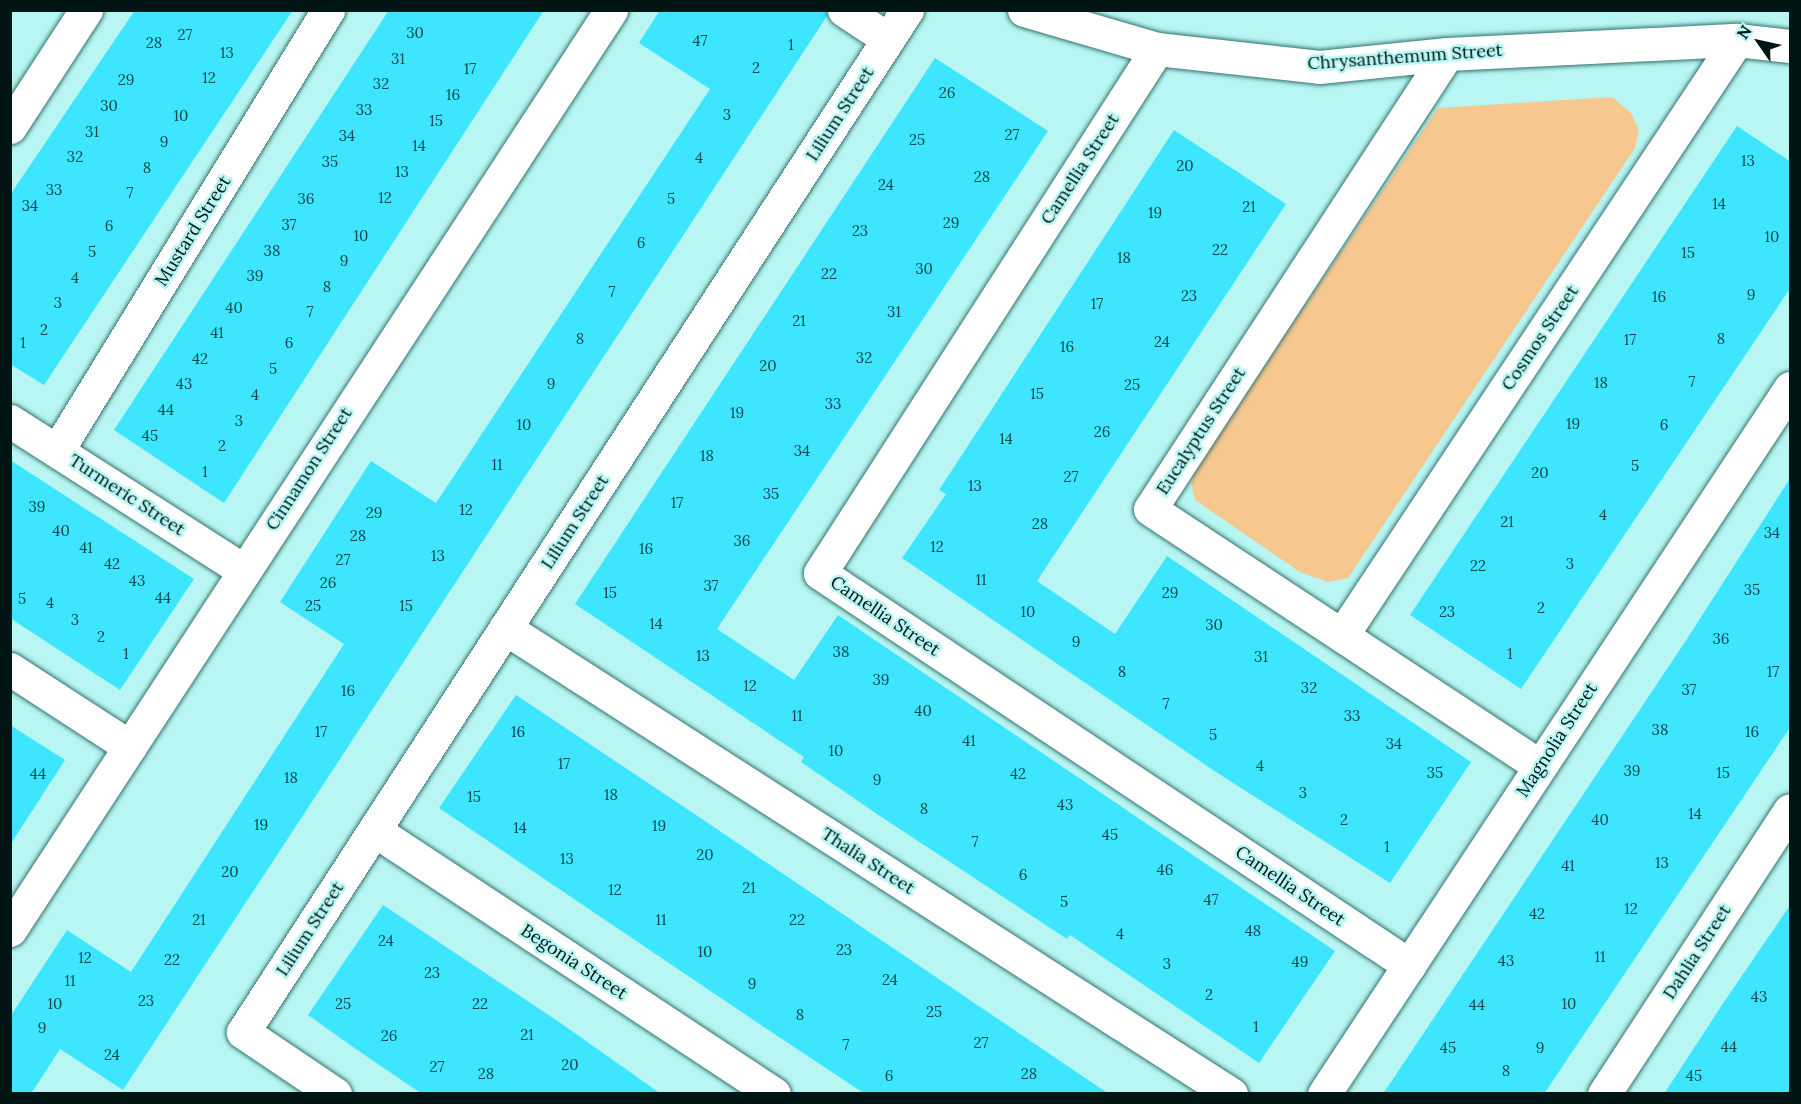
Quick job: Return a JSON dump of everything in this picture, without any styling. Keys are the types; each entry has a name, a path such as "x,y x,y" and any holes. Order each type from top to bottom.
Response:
{"street":[{"path":"10,127 86,10"},
{"name":"Mustard Street","path":"57,451 328,10"},
{"name":"Cinnamon Street","path":"10,930 243,570 611,10"},
{"path":"844,10 888,39"},
{"name":"Lilium Street","path":"336,1094 243,1032 907,10"},
{"name":"Chrysanthemum Street","path":"1024,10 1157,49 1319,67 1447,54 1737,40 1791,46"},
{"name":"Cosmos Street","path":"1342,635 1737,40"},
{"name":"Camellia Street","path":"1157,49 820,573 1409,965"},
{"name":"Eucalyptus Street","path":"1447,54 1150,509 1540,766"},
{"name":"Magnolia Street","path":"1324,1094 1791,388"},
{"name":"Turmeric Street","path":"10,421 243,570"},
{"name":"Thalia Street","path":"506,628 1231,1094"},
{"path":"10,669 129,747"},
{"name":"Dahlia Street","path":"1604,1094 1791,810"},
{"name":"Begonia Street","path":"374,830 774,1094"}],"shaded area":[{"path":"1612,97 1631,113 1639,130 1635,148 1348,578 1328,582 1300,572 1195,500 1191,483 1197,466 1438,108"}],"building":[{"path":"135,10 293,10 44,385 10,364 10,195"},
{"path":"389,10 544,10 224,503 114,430"},
{"path":"660,10 826,10 827,16 123,1090 60,1049 31,1094 10,1094 10,1017 67,930 131,972 344,644 280,602 371,461 436,503 710,89 639,43"},
{"path":"935,58 1048,131 717,629 794,680 838,615 1335,951 1259,1063 1070,935 1067,939 880,816 801,762 804,757 575,604"},
{"path":"1737,126 1791,162 1791,287 1521,689 1410,615"},
{"path":"1174,130 1286,204 1037,581 1115,634 1167,556 1471,762 1390,883 1216,772 902,558 946,494 939,490"},
{"path":"10,460 194,579 120,690 10,618"},
{"path":"1791,477 1791,726 1544,1094 1383,1094 1685,642"},
{"path":"516,695 1109,1094 865,1094 755,1021 439,808"},
{"path":"10,725 65,760 10,845"},
{"path":"1791,904 1791,1094 1664,1094 1724,1002"},
{"path":"383,905 562,1024 661,1094 422,1094 308,1015"}]}
